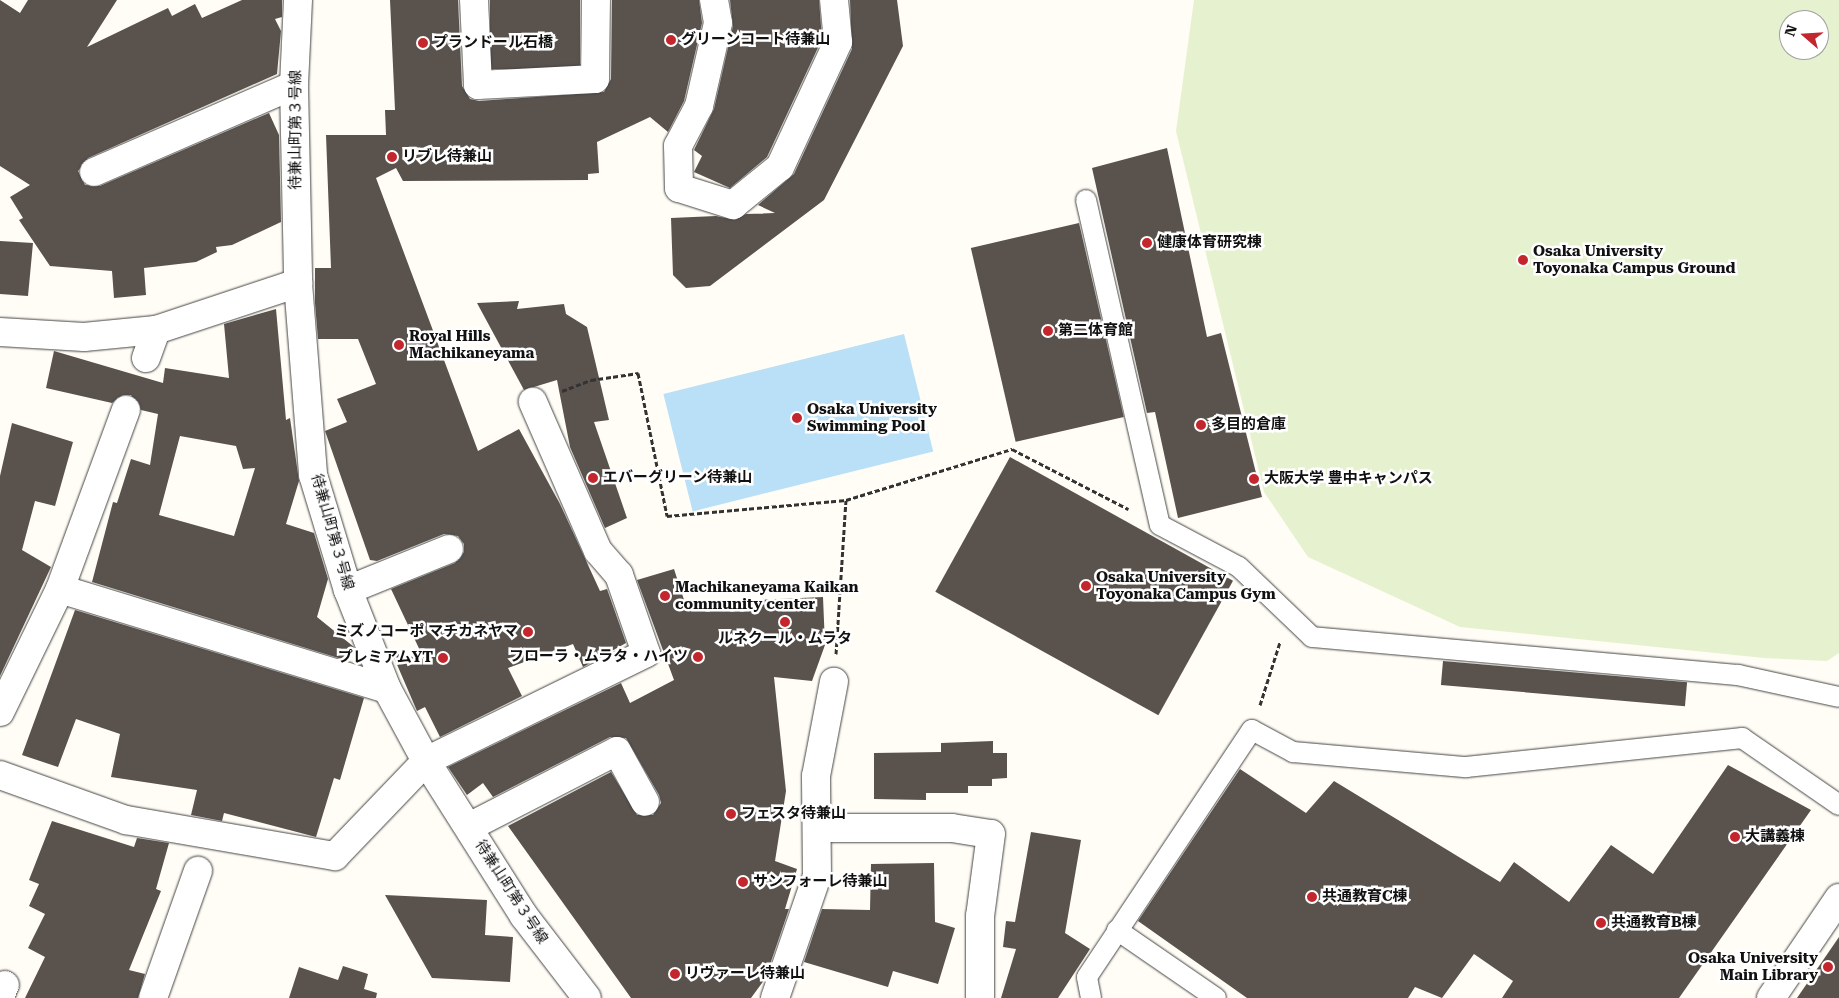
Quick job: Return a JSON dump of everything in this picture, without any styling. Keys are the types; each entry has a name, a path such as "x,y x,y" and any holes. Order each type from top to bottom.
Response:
{"street":[{"name":"待兼山町第３号線","path":"298,0 294,85 298,283 314,475 348,590 387,689 426,761 524,916 587,998"},
{"path":"474,0 478,85 595,79 596,0"},
{"path":"714,0 718,23 699,106 678,146 679,188 733,206 780,167 838,42 834,0"},
{"path":"94,172 294,85"},
{"path":"0,332 84,337 156,330 298,283"},
{"path":"146,358 156,330"},
{"path":"0,775 126,820 335,856 426,761 646,653 619,575 598,551 534,402"},
{"path":"0,712 60,589 126,410"},
{"path":"348,590 449,549"},
{"path":"60,589 387,689"},
{"path":"775,998 817,876 816,776 834,682"},
{"path":"469,827 617,751 645,802"},
{"path":"817,828 952,828 991,834 980,916 980,998"},
{"path":"153,998 198,870"},
{"path":"1770,998 1839,898"}],"lane":[{"path":"1086,200 1160,525 1240,567 1312,637 1738,675 1839,697"},
{"path":"1091,998 1087,977 1252,730 1293,752 1466,767 1742,738 1839,805"},
{"path":"1117,930 1216,998"}],"path":[{"path":"534,402 591,380 638,373 667,516 846,500 1012,449 1160,525"},
{"path":"834,682 846,500"},
{"path":"1252,730 1290,615"}],"green space":[{"name":"Osaka University Toyonaka Campus Ground","path":"1194,0 1839,0 1839,653 1827,661 1764,658 1460,627 1308,557 1264,492 1176,131"}],"water":[{"name":"Osaka University Swimming Pool","path":"904,334 933,451 693,511 663,394"}],"building":[{"path":"0,0 20,13 28,0 117,0 87,47 168,8 172,16 195,4 202,18 242,0 282,0 282,17 275,19 281,31 277,74 88,158 78,171 85,185 100,186 269,113 279,135 281,222 232,245 216,247 217,252 196,262 144,268 146,295 114,298 112,271 50,266 19,220 23,218 10,197 30,185 0,166"},
{"path":"390,0 458,0 462,86 470,99 479,101 604,92 611,79 612,0 699,0 702,23 684,101 668,132 650,117 597,142 599,173 588,174 588,180 403,181 396,168 376,178 478,451 519,429 560,504 600,591 607,589 626,643 583,667 573,644 508,668 522,696 440,737 425,707 417,711 392,653 424,659 391,589 455,563 464,552 464,544 458,536 444,534 377,561 370,560 325,431 347,422 337,399 376,384 358,339 318,339 315,303 315,268 331,268 326,135 386,135 385,110 395,110"},
{"path":"490,0 580,0 580,69 490,69"},
{"path":"730,0 819,0 822,39 767,157 730,188 694,172 702,156 694,150 714,109 733,26"},
{"path":"850,0 897,0 903,46 824,200 710,286 686,288 673,275 671,218 716,216 735,220 746,214 775,213 758,205 794,174 852,49"},
{"path":"1167,148 1207,337 1221,333 1262,497 1178,518 1155,412 1147,413 1092,168"},
{"name":"第二体育館","path":"1079,223 1124,417 1016,442 971,248"},
{"path":"0,241 33,243 28,296 0,294"},
{"path":"519,301 517,309 564,304 566,314 587,327 609,420 594,422 627,518 605,528 570,447 557,380 524,390 477,303"},
{"path":"276,309 286,420 290,418 299,481 286,524 314,533 328,579 317,617 354,647 345,660 92,582 113,502 117,503 131,459 150,465 158,414 141,410 131,395 123,395 112,403 46,388 54,351 163,383 165,368 229,378 224,324","holes":["180,436 236,446 243,469 255,468 234,536 159,515"]},
{"path":"12,423 73,442 55,506 35,501 22,550 51,567 0,676 0,476"},
{"name":"Osaka University Toyonaka Campus Gym","path":"1010,457 1233,581 1158,715 935,592"},
{"path":"674,569 685,603 823,597 825,645 812,681 774,677 786,791 775,861 797,869 785,909 789,909 765,979 751,998 631,998 508,826 611,772 637,815 653,815 661,803 659,795 626,738 610,737 493,797 483,783 467,795 448,767 621,683 630,703 674,680 637,580"},
{"path":"75,610 364,698 340,780 334,778 316,837 224,813 222,821 191,815 197,790 111,777 120,734 76,719 58,767 22,755"},
{"path":"1443,661 1687,682 1685,706 1441,685"},
{"path":"993,741 993,753 1007,753 1007,778 992,779 992,786 968,786 968,793 926,793 926,800 874,799 874,753 941,752 941,743"},
{"path":"1728,765 1811,810 1679,998 1502,998 1513,981 1474,954 1442,998 1415,987 1408,998 1247,998 1138,921 1240,769 1306,813 1334,781 1500,882 1514,862 1569,902 1611,845 1653,874"},
{"path":"52,821 134,847 137,838 169,843 156,889 161,891 129,970 145,974 138,998 25,998 45,957 28,948 45,914 29,906 39,884 29,880"},
{"path":"1031,832 1081,840 1065,933 1090,949 1058,998 1001,998 1016,949 1003,947 1006,921 1015,922"},
{"path":"934,863 935,922 955,928 938,984 893,971 888,987 804,962 822,909 870,910 871,864"},
{"path":"385,895 487,900 485,935 513,937 510,982 432,978"},
{"name":"Osaka University Main Library","path":"1839,937 1839,998 1797,998"},
{"path":"343,966 368,974 364,989 377,993 376,998 289,998 299,967 338,980"}],"place":[{"name":"グリーンコート待兼山","path":"671,40"},
{"name":"プランドール石橋","path":"423,43"},
{"name":"リブレ待兼山","path":"392,157"},
{"name":"健康体育研究棟","path":"1147,243"},
{"name":"Osaka University Toyonaka Campus Ground","path":"1523,260"},
{"name":"第二体育館","path":"1048,331"},
{"name":"Royal Hills Machikaneyama","path":"399,345"},
{"name":"Osaka University Swimming Pool","path":"797,418"},
{"name":"多目的倉庫","path":"1201,425"},
{"name":"エバーグリーン待兼山","path":"593,478"},
{"name":"大阪大学 豊中キャンパス","path":"1254,479"},
{"name":"Osaka University Toyonaka Campus Gym","path":"1086,586"},
{"name":"Machikaneyama Kaikan community center","path":"665,596"},
{"name":"ルネクール・ムラタ","path":"785,622"},
{"name":"ミズノコーポ マチカネヤマ","path":"528,632"},
{"name":"フローラ・ムラタ・ハイツ","path":"698,657"},
{"name":"プレミアムYT","path":"443,658"},
{"name":"フェスタ待兼山","path":"731,814"},
{"name":"大講義棟","path":"1735,837"},
{"name":"サンフォーレ待兼山","path":"743,882"},
{"name":"共通教育C棟","path":"1312,897"},
{"name":"共通教育B棟","path":"1601,923"},
{"name":"Osaka University Main Library","path":"1828,967"},
{"name":"リヴァーレ待兼山","path":"675,974"}]}
